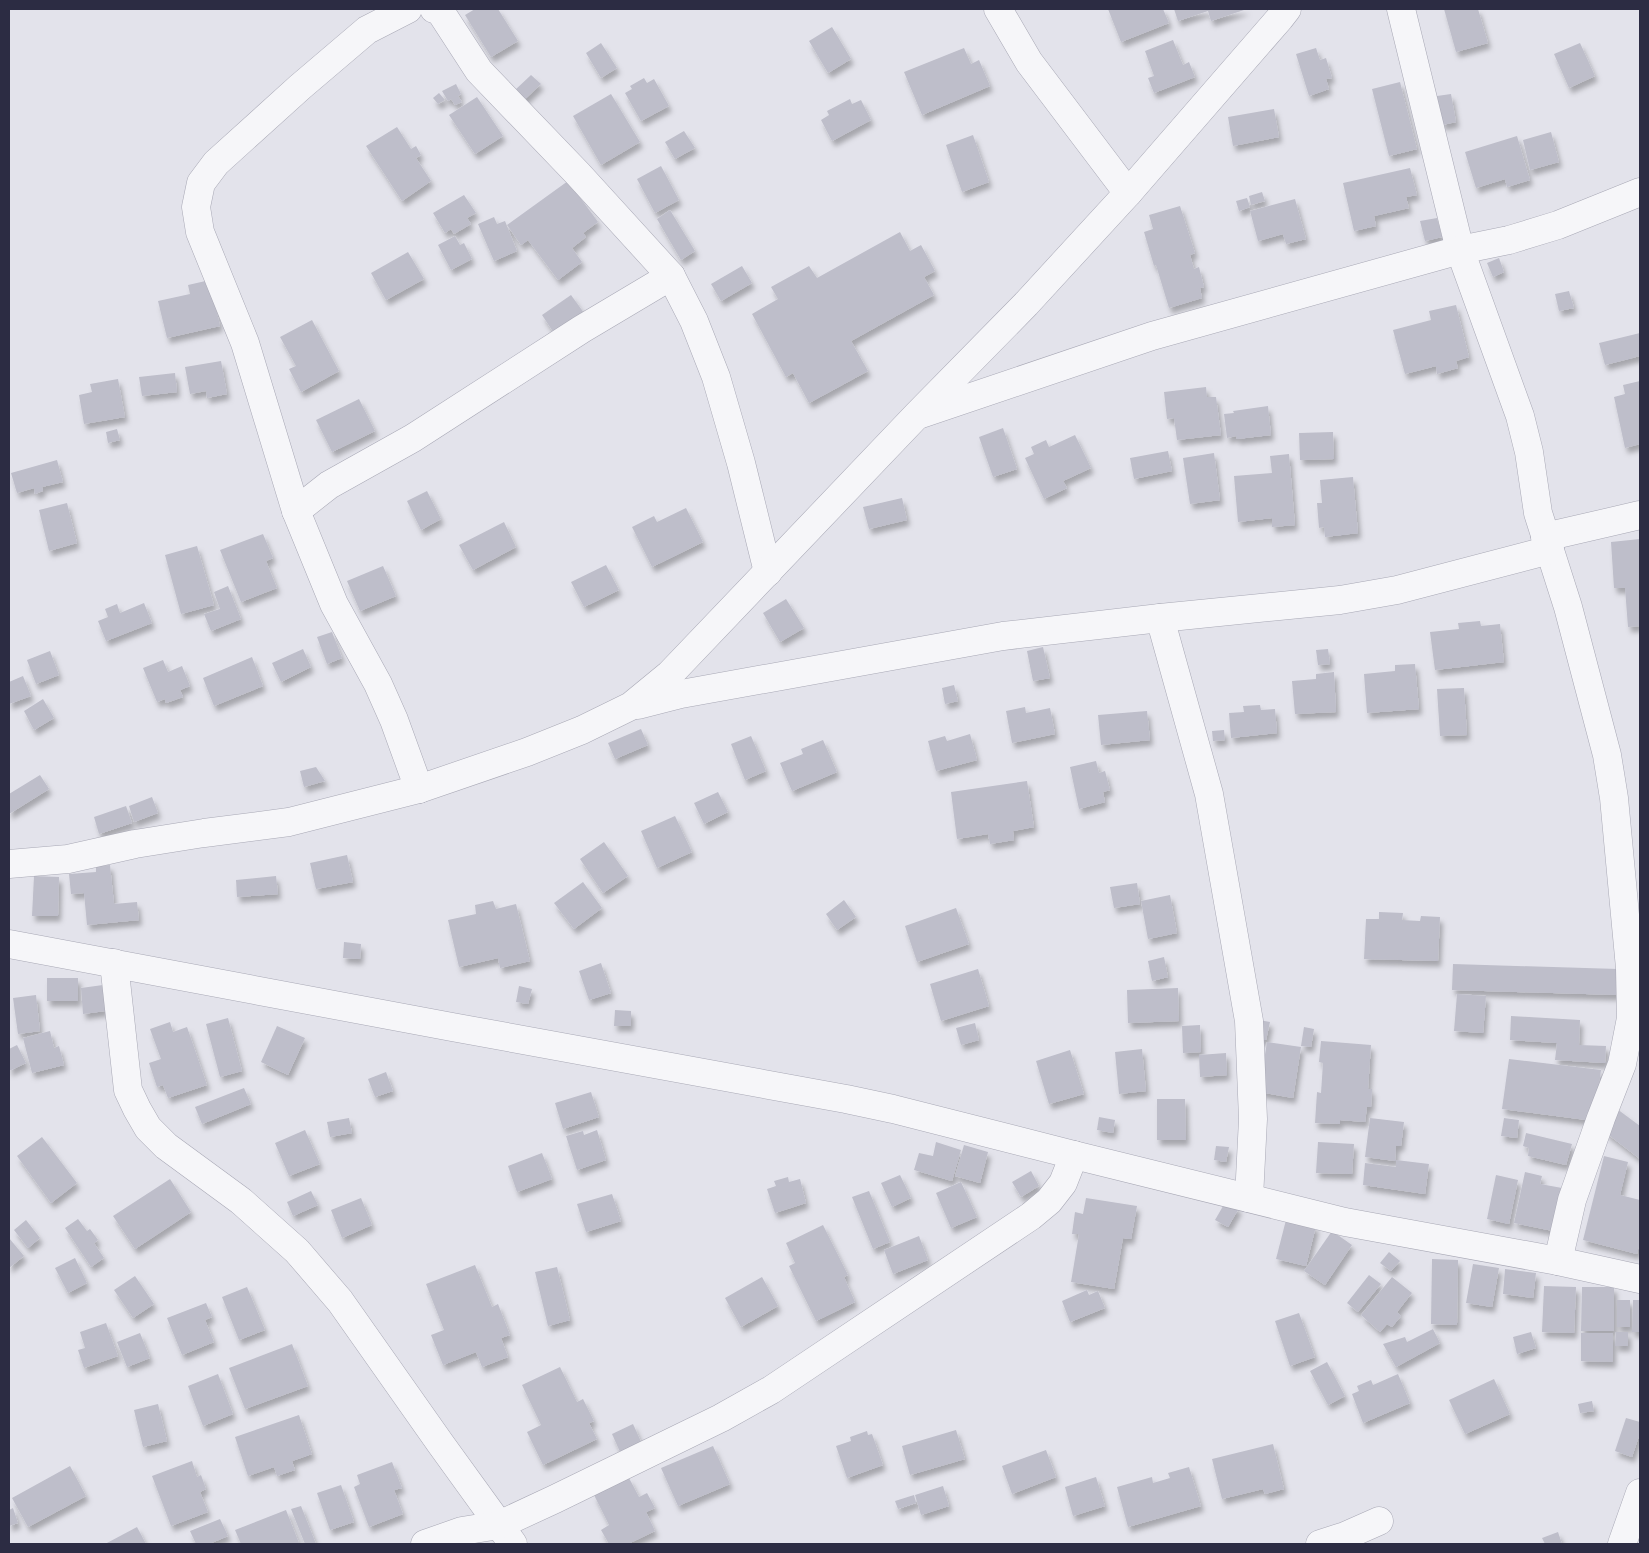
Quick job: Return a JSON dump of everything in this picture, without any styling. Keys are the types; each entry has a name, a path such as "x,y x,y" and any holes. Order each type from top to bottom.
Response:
{"street":[{"path":"408,9 367,30 300,87 216,163 201,183 196,207 200,232 245,343 296,510 334,604 378,684 394,720 419,789"},
{"path":"434,9 440,11 479,71 578,174 671,276 694,321 716,377 741,463 768,572"},
{"path":"998,9 1029,62 1128,193"},
{"path":"631,706 670,674 917,415 1026,304 1128,193 1286,9"},
{"path":"1401,9 1460,250 1520,416 1529,452 1538,513 1568,607 1602,736 1614,798 1630,968 1631,1018 1622,1064 1572,1200 1558,1261"},
{"path":"917,415 1152,336 1460,250 1509,240 1558,226 1640,192"},
{"path":"296,510 329,485 413,438 582,329 671,276"},
{"path":"9,864 68,859 135,844 290,822 419,789 527,752 582,730 631,706 681,694 994,638 1160,618 1340,600 1398,590 1640,515"},
{"path":"1160,618 1209,794 1249,1022 1253,1119 1249,1198"},
{"path":"9,944 452,1028 846,1099 1371,1227 1558,1261 1640,1279"},
{"path":"114,963 128,1090 148,1128 166,1146 241,1201 297,1251 340,1301 506,1534"},
{"path":"425,1544 462,1531 506,1534 555,1499 721,1418 771,1390 1031,1216 1049,1201 1063,1183 1074,1155"},
{"path":"1622,1544 1640,1494"},
{"path":"1320,1544 1345,1536 1379,1521"}],"building":[{"path":"475,9 498,9 518,41 491,57 465,15"},
{"path":"1108,9 1163,9 1169,23 1121,42"},
{"path":"1174,9 1247,9 1211,21 1208,11 1178,21"},
{"path":"1444,9 1478,9 1488,43 1456,52"},
{"path":"832,27 851,59 828,73 809,41"},
{"path":"1173,40 1183,65 1189,62 1195,77 1154,93 1148,78 1154,76 1145,51"},
{"path":"601,43 617,68 601,78 586,53"},
{"path":"1580,43 1595,76 1569,88 1554,54"},
{"path":"964,48 971,64 979,60 990,86 922,115 904,72"},
{"path":"1316,48 1320,60 1326,58 1332,78 1326,79 1329,89 1309,96 1296,54"},
{"path":"531,75 541,84 523,101 514,91"},
{"path":"644,78 647,83 654,79 669,106 641,121 625,93 632,89 630,86"},
{"path":"1400,82 1417,149 1389,156 1372,89"},
{"path":"456,84 461,94 458,96 462,102 455,105 451,99 448,101 442,91"},
{"path":"439,93 445,100 438,104 433,98"},
{"path":"611,94 640,142 601,165 573,116"},
{"path":"1451,94 1456,122 1442,125 1437,96"},
{"path":"477,97 503,136 475,154 449,115"},
{"path":"850,99 852,104 861,100 871,120 832,141 821,120 829,115 827,111"},
{"path":"1274,109 1279,137 1233,146 1228,117"},
{"path":"397,127 411,149 416,146 421,155 416,158 431,181 402,201 366,146"},
{"path":"684,131 695,148 675,159 665,142"},
{"path":"1551,132 1559,162 1530,170 1523,140"},
{"path":"973,135 989,182 962,192 946,145"},
{"path":"1517,136 1530,180 1507,187 1505,179 1476,188 1465,152"},
{"path":"661,166 679,200 655,213 637,179"},
{"path":"1410,168 1417,195 1406,197 1409,208 1374,216 1376,226 1354,231 1343,183"},
{"path":"568,181 598,222 583,233 586,237 572,248 582,262 558,280 528,240 521,245 507,225"},
{"path":"1262,192 1265,201 1251,205 1249,196"},
{"path":"464,195 476,213 467,218 471,224 454,234 451,229 445,233 433,213"},
{"path":"1247,198 1250,207 1239,211 1236,201"},
{"path":"1295,199 1306,239 1286,244 1283,234 1258,241 1250,211"},
{"path":"1180,206 1195,253 1190,255 1194,269 1199,267 1204,287 1200,288 1202,298 1169,308 1144,232 1153,229 1149,215"},
{"path":"670,210 695,251 681,260 657,219"},
{"path":"494,217 497,224 505,221 517,251 494,261 478,224"},
{"path":"1437,218 1442,237 1425,241 1420,221"},
{"path":"900,232 910,251 921,245 935,271 924,277 934,295 851,341 868,371 809,403 793,373 786,377 752,314 778,299 771,287 809,266 817,278"},
{"path":"455,236 460,245 464,243 472,259 451,270 438,245"},
{"path":"408,252 424,279 386,300 371,273"},
{"path":"1499,258 1504,272 1493,277 1487,263"},
{"path":"742,266 752,283 721,301 711,284"},
{"path":"210,280 220,326 167,338 158,301 190,294 188,285"},
{"path":"1569,291 1574,308 1559,311 1555,294"},
{"path":"571,295 584,313 554,333 542,315"},
{"path":"1456,305 1469,357 1456,361 1458,368 1437,374 1436,366 1405,374 1393,330 1431,320 1429,311"},
{"path":"312,320 339,371 301,392 289,369 296,366 280,337"},
{"path":"1640,333 1640,356 1605,365 1599,343"},
{"path":"221,361 227,394 207,398 206,391 190,394 185,367"},
{"path":"175,373 177,392 142,396 139,377"},
{"path":"118,379 125,417 84,424 79,395 92,392 90,384"},
{"path":"1640,381 1640,444 1625,448 1614,397 1625,394 1623,385"},
{"path":"1206,387 1207,397 1216,397 1221,435 1177,440 1174,418 1167,419 1164,392"},
{"path":"359,399 375,431 332,452 316,420"},
{"path":"1268,406 1271,435 1237,439 1236,436 1227,438 1224,414"},
{"path":"1003,428 1017,469 993,477 979,437"},
{"path":"117,429 120,440 108,443 106,432"},
{"path":"1333,432 1334,459 1300,460 1299,433"},
{"path":"1075,435 1091,468 1063,481 1067,488 1044,499 1025,458 1034,454 1031,447 1046,440 1049,447"},
{"path":"1168,451 1172,471 1134,479 1130,458"},
{"path":"1214,453 1220,500 1190,504 1183,458"},
{"path":"1289,454 1295,525 1272,527 1272,518 1238,522 1234,476 1272,473 1270,456"},
{"path":"57,460 63,482 42,487 43,491 35,494 34,488 17,493 11,473"},
{"path":"1353,477 1358,533 1325,537 1324,527 1319,528 1317,503 1322,503 1320,480"},
{"path":"427,491 441,519 421,530 407,501"},
{"path":"902,498 907,520 869,529 863,507"},
{"path":"67,503 77,543 49,551 39,510"},
{"path":"686,508 703,542 652,567 632,527 654,516 657,522"},
{"path":"504,522 516,547 473,570 459,545"},
{"path":"263,534 273,558 266,561 277,588 241,602 220,550"},
{"path":"1640,539 1640,626 1628,627 1625,588 1614,588 1611,542"},
{"path":"197,546 214,605 181,614 165,555"},
{"path":"606,565 619,590 584,607 571,582"},
{"path":"383,566 396,596 360,611 347,581"},
{"path":"228,586 241,619 211,631 204,614 220,609 214,592"},
{"path":"786,599 804,628 780,642 763,613"},
{"path":"144,603 152,623 106,641 98,621 108,617 105,609 117,604 120,613"},
{"path":"1480,621 1481,626 1500,624 1504,662 1435,670 1430,632 1459,629 1458,623"},
{"path":"332,632 342,658 327,664 317,637"},
{"path":"1043,647 1050,678 1033,681 1027,651"},
{"path":"303,649 311,667 281,682 272,663"},
{"path":"1328,649 1330,664 1318,665 1316,650"},
{"path":"50,651 59,675 36,684 27,660"},
{"path":"252,657 263,686 214,706 203,678"},
{"path":"163,660 168,672 182,666 190,686 180,690 183,697 166,703 165,699 157,702 143,668"},
{"path":"1415,664 1419,709 1367,713 1364,674 1395,671 1395,665"},
{"path":"1334,672 1336,712 1295,714 1292,681 1316,679 1316,674"},
{"path":"23,676 31,696 9,704 9,682"},
{"path":"954,685 958,701 945,704 942,688"},
{"path":"1464,688 1467,735 1440,736 1437,689"},
{"path":"43,699 54,718 34,730 24,711"},
{"path":"1260,705 1261,710 1275,709 1277,733 1231,738 1229,713 1244,712 1243,706"},
{"path":"1025,707 1026,713 1050,708 1055,734 1012,743 1006,711"},
{"path":"1147,711 1150,740 1101,745 1098,715"},
{"path":"641,729 648,745 615,759 608,743"},
{"path":"1224,730 1225,740 1213,741 1212,731"},
{"path":"970,734 977,760 936,771 928,741 945,736 947,741"},
{"path":"751,736 766,771 745,780 731,744"},
{"path":"823,740 837,772 792,791 780,763 803,754 801,749"},
{"path":"1096,761 1099,773 1105,771 1110,790 1103,792 1105,802 1079,809 1070,767"},
{"path":"316,767 325,781 304,787 300,771"},
{"path":"40,775 49,789 9,814 9,794"},
{"path":"1027,781 1034,827 1013,831 1014,840 990,844 988,834 957,839 951,792"},
{"path":"718,792 728,812 704,824 694,803"},
{"path":"152,797 158,813 134,822 129,806"},
{"path":"126,806 132,823 99,834 94,817"},
{"path":"675,816 692,852 657,868 641,831"},
{"path":"604,842 628,876 603,893 580,859"},
{"path":"347,855 353,882 316,889 310,863"},
{"path":"110,865 114,904 137,902 139,920 87,925 84,893 71,894 69,874 96,872 96,866"},
{"path":"34,876 59,877 58,916 32,916"},
{"path":"276,876 278,894 237,897 236,880"},
{"path":"583,882 602,908 574,929 554,903"},
{"path":"1137,883 1140,904 1114,908 1110,887"},
{"path":"1170,895 1177,933 1148,939 1141,901"},
{"path":"844,900 856,917 837,930 826,914"},
{"path":"493,901 496,909 516,904 530,961 500,968 498,958 459,967 448,920 476,914 475,905"},
{"path":"956,908 969,944 917,962 905,926"},
{"path":"1379,912 1403,913 1402,920 1420,921 1421,916 1440,917 1438,961 1364,959 1366,919 1379,919"},
{"path":"344,942 361,944 360,959 343,958"},
{"path":"1164,957 1168,977 1152,981 1148,961"},
{"path":"601,963 611,993 589,1000 579,971"},
{"path":"1453,964 1618,969 1618,995 1452,990"},
{"path":"978,969 989,1006 941,1021 930,984"},
{"path":"47,978 78,978 78,1001 47,1001"},
{"path":"103,985 105,1011 83,1014 81,988"},
{"path":"519,986 532,989 528,1004 516,1002"},
{"path":"1178,988 1179,1021 1128,1023 1127,990"},
{"path":"1457,994 1486,996 1483,1033 1454,1031"},
{"path":"36,995 40,1031 18,1034 13,998"},
{"path":"615,1010 631,1011 631,1026 614,1026"},
{"path":"1511,1016 1580,1020 1579,1045 1606,1046 1605,1063 1555,1060 1557,1043 1510,1040"},
{"path":"228,1018 242,1071 220,1077 206,1024"},
{"path":"1259,1020 1270,1022 1266,1040 1256,1039"},
{"path":"170,1022 173,1032 187,1027 207,1085 168,1098 163,1085 157,1087 149,1063 161,1059 150,1029"},
{"path":"975,1023 979,1040 961,1045 956,1028"},
{"path":"1200,1025 1201,1052 1183,1053 1182,1026"},
{"path":"277,1026 305,1038 288,1075 261,1062"},
{"path":"1304,1027 1314,1029 1311,1047 1301,1046"},
{"path":"50,1031 54,1048 59,1046 64,1065 32,1073 23,1038"},
{"path":"1321,1041 1371,1045 1368,1089 1372,1089 1371,1107 1367,1107 1365,1122 1340,1120 1340,1124 1315,1123 1317,1092 1321,1093 1323,1063 1319,1062"},
{"path":"1267,1042 1301,1047 1293,1098 1259,1092"},
{"path":"17,1045 26,1063 9,1071 9,1049"},
{"path":"1142,1049 1146,1091 1119,1094 1115,1052"},
{"path":"1070,1050 1084,1094 1049,1104 1036,1061"},
{"path":"1226,1053 1227,1075 1200,1077 1199,1055"},
{"path":"1509,1059 1601,1070 1594,1121 1502,1109"},
{"path":"386,1072 393,1091 375,1097 368,1079"},
{"path":"244,1088 251,1104 202,1124 195,1107"},
{"path":"591,1092 599,1117 563,1129 555,1103"},
{"path":"1157,1099 1185,1099 1186,1140 1157,1140"},
{"path":"1613,1106 1640,1126 1640,1159 1605,1132"},
{"path":"1099,1117 1115,1120 1113,1133 1097,1130"},
{"path":"349,1118 352,1133 330,1137 327,1122"},
{"path":"1370,1118 1404,1122 1401,1146 1396,1146 1395,1161 1365,1157"},
{"path":"1504,1118 1519,1120 1517,1138 1501,1136"},
{"path":"305,1130 320,1164 289,1176 275,1143"},
{"path":"597,1130 606,1160 577,1170 566,1136 583,1131 584,1135"},
{"path":"1526,1133 1572,1144 1566,1165 1528,1156 1529,1148 1523,1146"},
{"path":"42,1137 77,1183 51,1203 17,1156"},
{"path":"936,1142 961,1150 952,1181 914,1170 919,1153 933,1156"},
{"path":"1318,1142 1354,1144 1352,1174 1316,1173"},
{"path":"964,1145 988,1152 980,1183 955,1176"},
{"path":"1216,1146 1229,1147 1226,1162 1214,1160"},
{"path":"542,1153 552,1179 517,1192 508,1166"},
{"path":"1604,1156 1628,1162 1620,1195 1640,1200 1640,1241 1637,1254 1583,1240"},
{"path":"1396,1160 1429,1164 1425,1194 1363,1185 1365,1163 1396,1167"},
{"path":"1031,1171 1039,1186 1021,1197 1012,1182"},
{"path":"1525,1172 1542,1176 1540,1184 1562,1188 1553,1231 1514,1223"},
{"path":"900,1175 911,1198 892,1207 881,1183"},
{"path":"1496,1175 1518,1180 1509,1224 1487,1219"},
{"path":"788,1177 789,1182 800,1179 806,1203 775,1213 767,1189 776,1186 774,1181"},
{"path":"170,1179 191,1212 135,1249 113,1216"},
{"path":"961,1182 977,1217 951,1228 936,1193"},
{"path":"311,1191 318,1205 293,1216 287,1202"},
{"path":"869,1191 890,1242 873,1249 852,1197"},
{"path":"612,1194 621,1221 586,1232 577,1204"},
{"path":"361,1198 372,1225 342,1238 331,1210"},
{"path":"1086,1198 1137,1206 1131,1239 1123,1238 1114,1289 1071,1282 1079,1234 1072,1234 1075,1212 1083,1214"},
{"path":"1226,1201 1239,1208 1228,1227 1215,1220"},
{"path":"78,1219 87,1231 90,1229 98,1240 94,1243 104,1258 91,1267 65,1228"},
{"path":"26,1220 40,1238 28,1248 14,1230"},
{"path":"1286,1220 1316,1226 1306,1266 1276,1259"},
{"path":"823,1225 848,1275 844,1277 855,1302 816,1321 789,1266 795,1263 786,1243"},
{"path":"1332,1231 1352,1245 1325,1285 1304,1271"},
{"path":"919,1236 928,1260 893,1274 884,1250"},
{"path":"9,1238 24,1256 9,1268"},
{"path":"1389,1252 1400,1261 1391,1271 1380,1263"},
{"path":"75,1258 87,1283 68,1293 55,1268"},
{"path":"1432,1259 1458,1260 1457,1325 1431,1324"},
{"path":"1473,1264 1499,1268 1492,1307 1466,1303"},
{"path":"475,1265 492,1307 498,1304 510,1335 501,1338 508,1357 482,1367 476,1352 443,1365 431,1335 444,1330 426,1284"},
{"path":"557,1267 570,1320 548,1326 535,1272"},
{"path":"1505,1269 1536,1273 1533,1298 1503,1294"},
{"path":"1369,1275 1381,1284 1358,1312 1347,1303"},
{"path":"135,1276 154,1304 133,1318 114,1290"},
{"path":"762,1277 778,1306 741,1327 725,1298"},
{"path":"1392,1277 1412,1293 1397,1312 1401,1316 1392,1327 1387,1324 1380,1332 1361,1315"},
{"path":"1544,1286 1576,1287 1574,1333 1542,1332"},
{"path":"247,1287 265,1330 239,1340 222,1297"},
{"path":"1582,1287 1614,1287 1614,1331 1581,1331"},
{"path":"1087,1290 1089,1295 1098,1291 1105,1308 1070,1322 1062,1301"},
{"path":"1617,1300 1630,1300 1630,1327 1617,1327"},
{"path":"1633,1300 1640,1300 1640,1332 1632,1332"},
{"path":"206,1303 212,1317 205,1320 214,1342 182,1355 167,1318"},
{"path":"1299,1313 1315,1357 1290,1366 1275,1321"},
{"path":"106,1323 118,1356 84,1368 78,1350 85,1348 80,1332"},
{"path":"1433,1329 1440,1343 1396,1367 1383,1344 1405,1337 1407,1342"},
{"path":"1531,1332 1536,1348 1517,1354 1513,1337"},
{"path":"1616,1332 1628,1332 1628,1346 1615,1346"},
{"path":"140,1333 150,1358 127,1367 117,1342"},
{"path":"1581,1333 1613,1333 1613,1362 1581,1361"},
{"path":"292,1344 308,1386 245,1409 229,1368"},
{"path":"1327,1362 1345,1396 1328,1405 1310,1371"},
{"path":"560,1367 577,1402 583,1399 594,1421 589,1423 597,1439 543,1465 527,1432 541,1425 522,1385"},
{"path":"218,1374 233,1414 203,1426 188,1386"},
{"path":"1398,1374 1410,1403 1363,1423 1352,1394 1359,1391 1357,1386 1371,1380 1373,1385"},
{"path":"1494,1379 1510,1414 1465,1434 1449,1400"},
{"path":"1592,1401 1594,1411 1580,1413 1578,1404"},
{"path":"158,1404 167,1441 143,1447 134,1410"},
{"path":"299,1415 312,1454 292,1461 295,1470 277,1476 274,1467 248,1476 235,1437"},
{"path":"1626,1418 1640,1422 1640,1433 1632,1457 1615,1451"},
{"path":"633,1424 642,1444 621,1454 612,1434"},
{"path":"956,1430 965,1459 910,1475 902,1446"},
{"path":"867,1431 868,1435 872,1434 883,1465 847,1478 836,1446 851,1441 850,1437"},
{"path":"1273,1444 1284,1489 1265,1494 1263,1489 1222,1499 1212,1459"},
{"path":"713,1446 730,1484 678,1506 661,1468"},
{"path":"1046,1450 1056,1477 1012,1494 1002,1466"},
{"path":"192,1461 197,1477 201,1475 206,1489 200,1492 208,1512 171,1526 152,1476"},
{"path":"392,1462 402,1488 394,1490 403,1514 369,1527 354,1487 360,1484 357,1475"},
{"path":"70,1466 86,1496 28,1527 12,1498"},
{"path":"1189,1467 1201,1506 1128,1527 1117,1487 1152,1477 1153,1483 1170,1478 1168,1473"},
{"path":"1096,1477 1105,1506 1073,1516 1065,1487"},
{"path":"629,1478 639,1497 647,1493 655,1508 646,1512 655,1531 628,1544 609,1544 601,1530 609,1525 594,1495"},
{"path":"341,1485 354,1522 330,1530 317,1493"},
{"path":"943,1486 949,1506 921,1515 915,1495"},
{"path":"914,1495 916,1503 898,1509 895,1501"},
{"path":"301,1506 316,1544 305,1544 291,1509"},
{"path":"13,1508 18,1523 9,1526 9,1510"},
{"path":"286,1510 299,1543 241,1544 235,1530"},
{"path":"220,1519 228,1536 209,1544 196,1544 190,1531"},
{"path":"137,1527 146,1544 105,1544"},
{"path":"1558,1532 1562,1544 1545,1544 1542,1538"}]}
